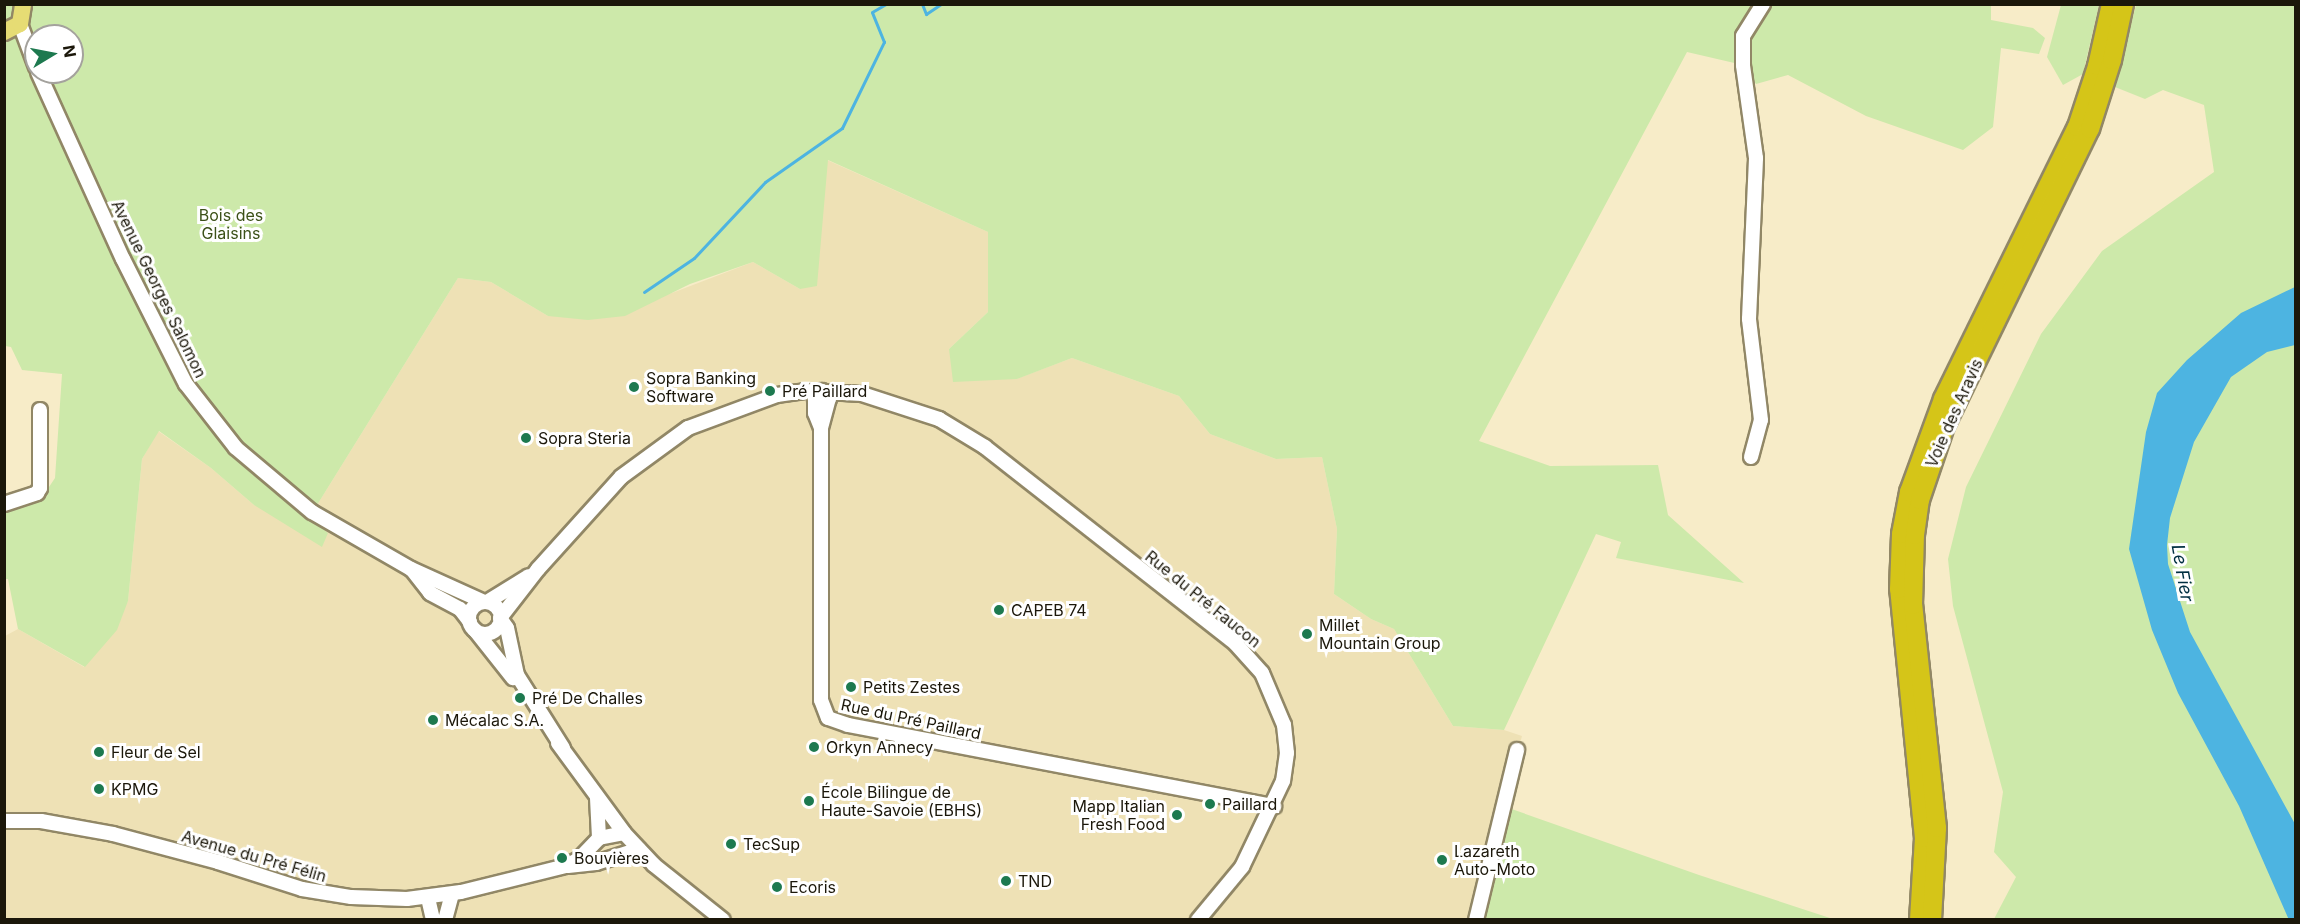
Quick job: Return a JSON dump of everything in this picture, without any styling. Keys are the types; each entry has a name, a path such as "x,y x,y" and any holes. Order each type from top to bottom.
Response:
{"highway":[{"name":"Voie des Aravis","path":"1919,920 1924,862 1923,817 1899,589 1901,534 1909,492 1943,399 2076,127 2097,66 2111,4"},
{"name":"Voie des Aravis","path":"1932,920 1937,828 1913,605 1915,535 1920,500 1945,426 2090,129 2112,60 2124,4"},
{"path":"1907,920 1923,817"}],"main road":[{"path":"11,29 23,4"}],"street":[{"path":"1751,457 1761,420 1749,319 1756,158 1743,65 1743,36 1763,4"},
{"name":"Avenue Georges Salomon","path":"11,29 24,49"},
{"name":"Avenue Georges Salomon","path":"44,84 123,259 186,384 236,448 292,497 411,569 485,602"},
{"name":"Rue du Pré Faucon","path":"500,618 538,570 643,458 699,422 754,403 822,396 891,403 939,419 985,447 1246,653 1273,691 1284,725 1287,764 1274,806 1241,870 1198,920"},
{"name":"Rue du Pré Paillard","path":"822,396 821,700 828,718 848,725 1274,806"},
{"path":"4,504 37,494 40,488 40,410"},
{"name":"Avenue Georges Salomon","path":"411,569 430,593 460,609 563,748"},
{"name":"Rue du Pré Faucon","path":"485,602 538,570"},
{"path":"500,618 490,632 472,626 471,610 485,602 498,609 500,618 507,628 517,675 563,748 624,833 672,881 722,919"},
{"path":"1476,920 1517,750"},
{"path":"597,798 599,838 624,833"},
{"name":"Avenue du Pré Félin","path":"4,821 41,821 113,834 312,891 362,898 428,898 452,894 566,866 596,863 612,854 639,849"},
{"path":"612,854 624,833"},
{"name":"Avenue du Pré Félin","path":"566,866 579,859 599,838"},
{"path":"445,920 452,894"},
{"path":"428,898 433,920"}],"shaded area":[{"path":"827,160 988,232 988,312 949,349 1016,379 1072,358 1179,396 1210,434 1276,459 1322,457 1337,529 1334,594 1371,619 1394,629 1453,726 1504,730 1522,736 1503,806 1483,919 5,920 5,636 18,629 84,667 128,601 142,459 158,431 211,468 254,505 309,518 458,278 491,282 548,316 672,293 753,262 800,289"}],"green space":[{"name":"Bois des Glaisins","path":"1991,4 1991,20 2033,28 2045,38 2039,54 2001,48 1993,127 1963,150 1866,116 1788,75 1756,84 1743,65 1687,52 1479,441 1550,466 1658,465 1668,515 1744,583 1616,558 1621,542 1596,534 1504,730 1453,726 1394,629 1371,619 1334,594 1337,529 1322,457 1276,459 1210,434 1179,396 1072,358 1017,379 953,382 949,349 988,312 988,232 828,160 817,286 800,289 753,262 690,284 625,316 588,320 548,316 491,282 458,278 309,518 328,533 322,547 254,505 211,468 159,431 142,459 128,601 117,630 85,667 18,629 8,579 5,579 5,508 43,496 55,478 62,374 22,370 11,347 5,346 5,5"},
{"path":"2061,5 2099,5 2083,74 2063,85 2047,57"},
{"path":"2136,5 2295,5 2295,919 1994,919 2016,877 1994,852 2003,792 1953,606 1948,559 1966,487 2041,334 2102,251 2214,172 2204,105 2163,90 2145,99 2115,87"},
{"path":"1503,806 1699,875 1833,919 1483,920"}],"water":[{"path":"2295,287 2295,345 2267,352 2231,377 2194,442 2170,518 2167,545 2168,564 2190,632 2295,824 2295,919 2289,920 2239,806 2178,693 2152,630 2129,549 2146,432 2157,393 2187,360 2241,313"}],"waterway":[{"path":"644,292 694,258 765,182 842,128 884,42 872,12 886,4"},
{"path":"922,4 926,14 941,4"}],"place":[{"name":"Sopra Banking Software","path":"634,387"},
{"name":"Pré Paillard","path":"770,391"},
{"name":"Sopra Steria","path":"526,438"},
{"name":"CAPEB 74","path":"999,610"},
{"name":"Millet Mountain Group","path":"1307,634"},
{"name":"Petits Zestes","path":"851,687"},
{"name":"Pré De Challes","path":"520,698"},
{"name":"Mécalac S.A.","path":"433,720"},
{"name":"Orkyn Annecy","path":"814,747"},
{"name":"Fleur de Sel","path":"99,752"},
{"name":"KPMG","path":"99,789"},
{"name":"École Bilingue de Haute-Savoie (EBHS)","path":"809,801"},
{"name":"Paillard","path":"1210,804"},
{"name":"Mapp Italian Fresh Food","path":"1177,815"},
{"name":"TecSup","path":"731,844"},
{"name":"Bouvières","path":"562,858"},
{"name":"Lazareth Auto-Moto","path":"1442,860"},
{"name":"TND","path":"1006,881"},
{"name":"Ecoris","path":"777,887"}],"water label":[{"name":"Le Fier","path":"2182,573"}]}
